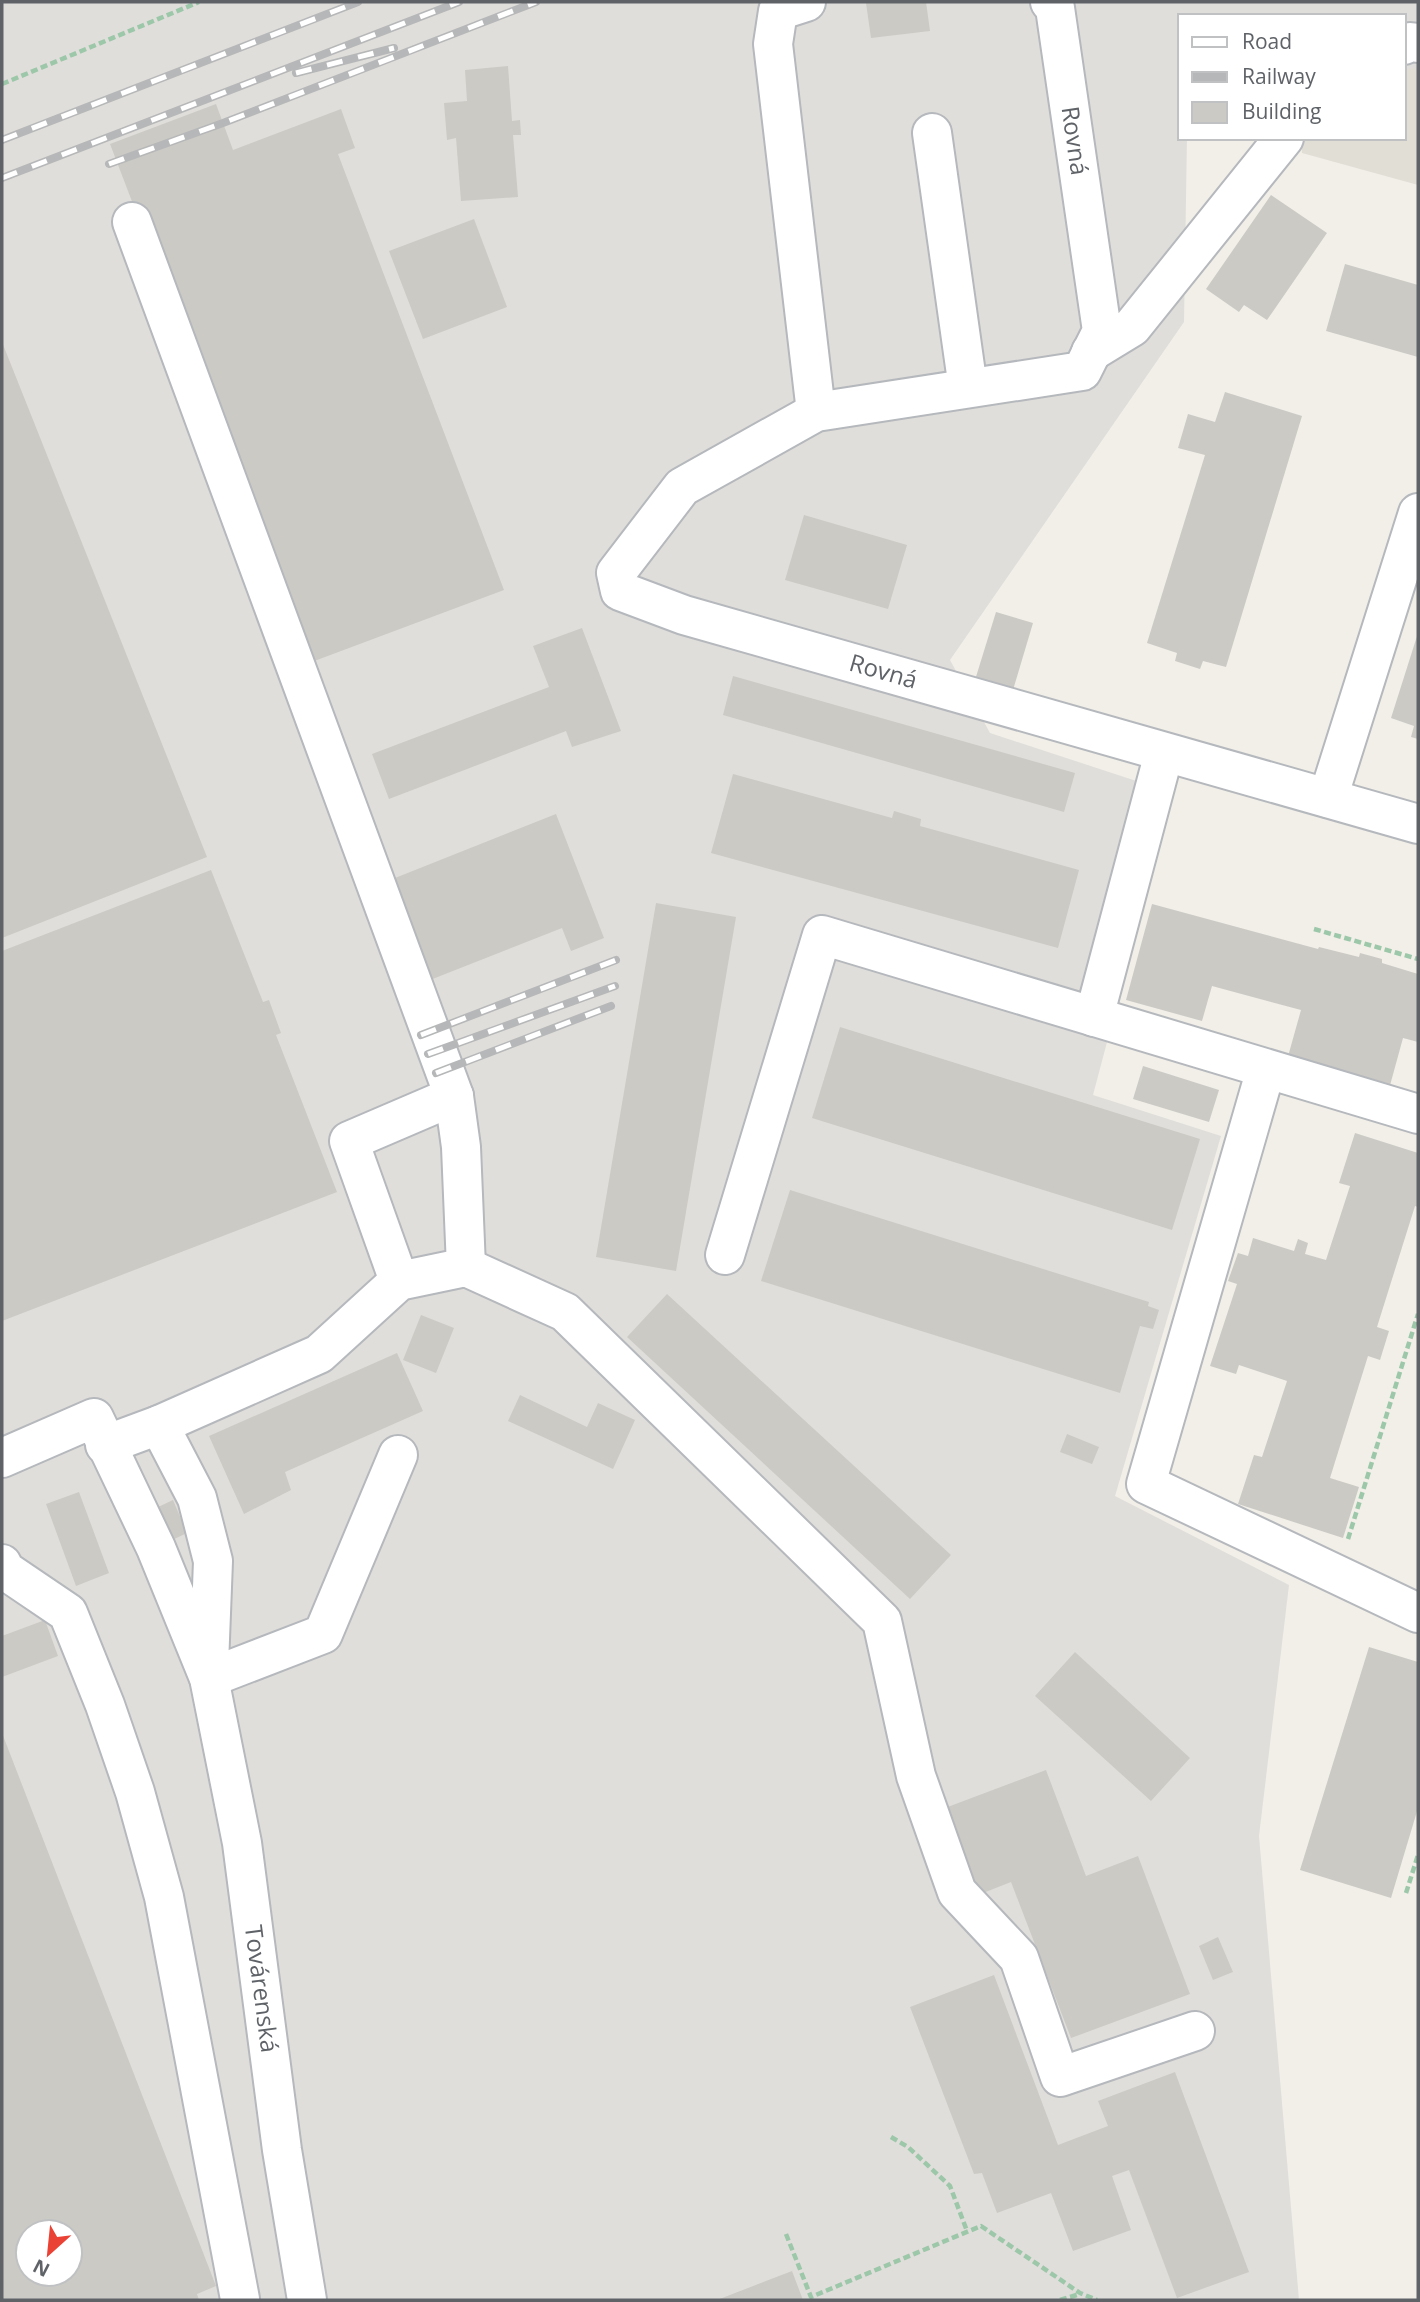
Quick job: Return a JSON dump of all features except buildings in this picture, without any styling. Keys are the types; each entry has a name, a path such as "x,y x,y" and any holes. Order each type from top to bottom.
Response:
{"street":[{"path":"806,2 778,11 773,44 816,412"},
{"name":"Rovná","path":"1050,2 1055,8 1102,331 1082,371 816,412 682,487 615,573 620,592 684,615 1418,824"},
{"path":"932,133 968,388"},
{"path":"1091,352 1132,327 1281,140"},
{"path":"132,222 454,1096 461,1147 466,1267"},
{"path":"1328,798 1418,513"},
{"path":"1094,1017 1164,752"},
{"path":"725,1255 822,935 1418,1114"},
{"path":"1266,1069 1146,1484 1418,1613"},
{"path":"399,1281 349,1141 454,1096"},
{"path":"105,1446 319,1354 399,1281 466,1267 565,1312 882,1621 916,1776 957,1892 1019,1958 1060,2077 1195,2031"},
{"path":"2,1458 94,1418 105,1446 156,1548 209,1678"},
{"path":"159,1425 197,1498 213,1561 209,1678"},
{"path":"209,1678 323,1634 398,1455"},
{"path":"2,1564 4,1569 68,1614 105,1705 135,1792 164,1898 240,2299"},
{"name":"Továrenská","path":"209,1678 242,1843 281,2137 307,2300"}],"path":[{"path":"2,84 199,2"},
{"path":"1314,929 1418,959"},
{"path":"1345,1546 1418,1314"},
{"path":"1406,1893 1418,1854"},
{"path":"891,2137 908,2147 950,2186 967,2231"},
{"path":"786,2234 811,2297 981,2226 1080,2294 1097,2300"},
{"path":"819,2293 823,2300"},
{"path":"1060,2300 1080,2294"}],"shaded area":[{"path":"2,2 1418,2 1418,168 1405,140 1406,14 1178,14 1178,140 1187,140 1184,322 950,660 990,733 1173,793 1093,1095 1221,1136 1115,1496 1289,1585 1259,1836 1299,2300 2,2300"},
{"path":"1418,67 1418,185 1302,153 1301,140 1406,140 1406,70"}],"railway":[{"path":"2,140 358,2"},
{"path":"2,178 459,2"},
{"path":"109,164 223,123 536,2"},
{"path":"296,73 394,48"},
{"path":"421,1035 616,960"},
{"path":"428,1054 615,986"},
{"path":"436,1073 611,1006"}]}
